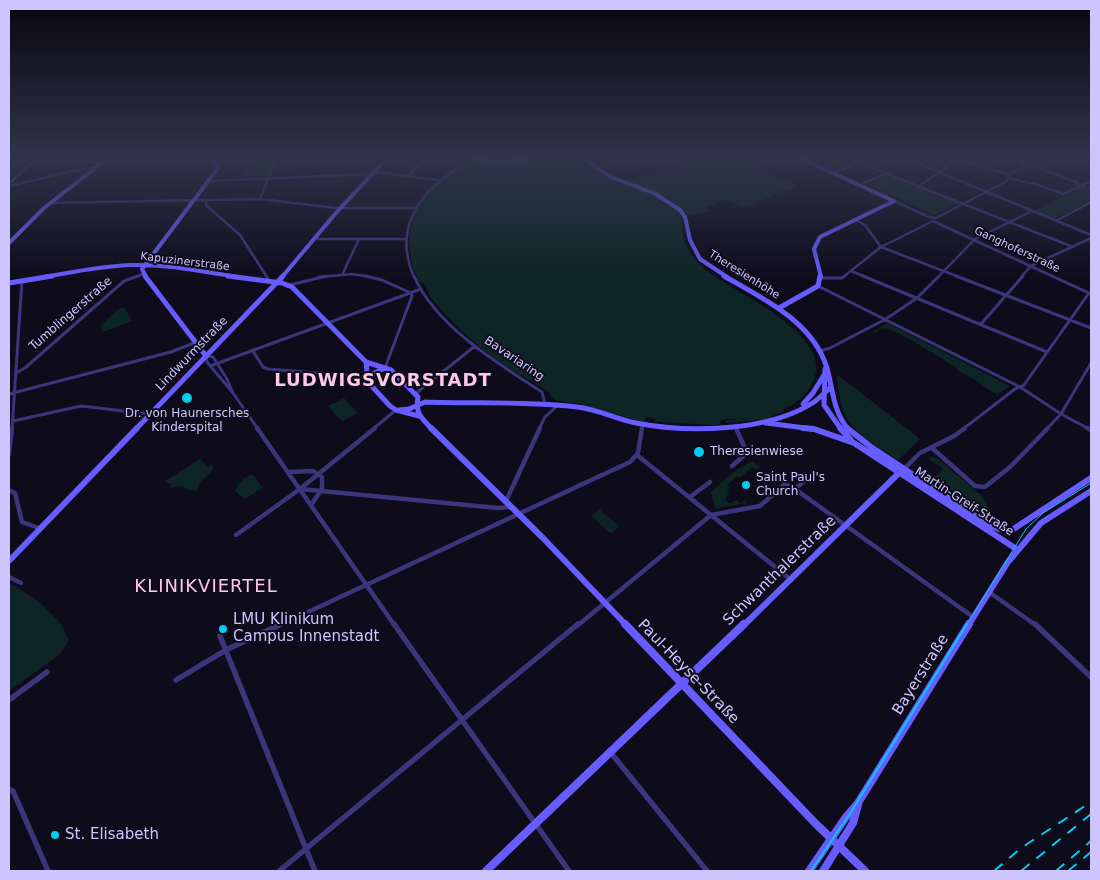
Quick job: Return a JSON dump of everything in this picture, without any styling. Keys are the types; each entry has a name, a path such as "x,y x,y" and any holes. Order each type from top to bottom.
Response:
{"main road":[{"path":"9,243 54,200"},
{"name":"Tumblingerstraße","path":"143,269 193,200"},
{"name":"Lindwurmstraße","path":"9,561 277,282 348,200"},
{"name":"Theresienhöhe","path":"664,200 676,207 685,217 690,240 700,259 706,265 779,308 804,330 820,351 825,362 834,402 844,424 864,443 901,471"},
{"path":"779,308 818,286 821,278 814,254 816,242 826,233 894,201"},
{"name":"Kapuzinerstraße","path":"9,282 110,266 269,281 289,285"},
{"path":"143,269 194,343 206,356"},
{"name":"Kapuzinerstraße","path":"9,282 32,278"},
{"path":"289,285 366,362 390,370 425,402"},
{"path":"366,362 368,382 397,410 419,416"},
{"name":"Theresienhöhe","path":"825,362 824,405 829,415 854,443"},
{"path":"366,377 385,368"},
{"path":"796,410 813,393 825,370"},
{"path":"397,410 409,409 425,402 545,404 580,407 643,424 684,427 735,426 759,423 782,417 823,395 831,388"},
{"path":"813,393 823,395 834,402"},
{"path":"417,396 416,405 419,416"},
{"name":"Paul-Heyse-Straße","path":"419,416 519,514 831,839 865,871"},
{"path":"759,423 806,428 854,443 901,471"},
{"name":"Martin-Greif-Straße","path":"901,471 993,527 1007,530 1022,524 1091,478"},
{"name":"Martin-Greif-Straße","path":"901,471 1016,548"},
{"name":"Schwanthalerstraße","path":"486,871 682,685 901,471"},
{"name":"Bayerstraße","path":"809,871 858,803 1016,548 1041,523 1091,490"},
{"name":"Bayerstraße","path":"823,871 853,823 858,803"}],"street":[{"path":"50,203 190,200"},
{"path":"207,200 205,204 240,235 269,281"},
{"path":"269,200 340,208 415,208"},
{"name":"Bavariaring","path":"422,200 415,208 405,239 408,263 421,289 445,318 475,346 542,392 545,404"},
{"path":"958,200 1073,247"},
{"path":"894,201 934,218 970,200"},
{"path":"1007,200 1091,237"},
{"path":"1056,221 1091,202"},
{"path":"820,351 830,348 886,319 917,298 975,240 1032,211"},
{"path":"854,219 866,225 881,247 1091,328"},
{"name":"Ganghoferstraße","path":"881,247 931,221 936,222 1090,293"},
{"path":"981,324 1031,266 1091,237"},
{"path":"315,239 405,239"},
{"path":"343,273 359,239"},
{"path":"821,278 839,279 881,247"},
{"name":"Tumblingerstraße","path":"16,373 25,368 125,280 143,269"},
{"path":"851,271 1047,352"},
{"path":"250,279 263,273"},
{"path":"289,285 319,276 343,273 376,277 412,292"},
{"path":"9,454 13,421 11,394 16,373 22,281"},
{"path":"818,286 1020,387 1061,414 1091,430"},
{"path":"210,366 421,289"},
{"path":"385,368 412,292"},
{"name":"Schwanthalerstraße","path":"901,471 920,454 954,436 1024,385 1090,293"},
{"path":"11,394 178,350 194,343"},
{"path":"417,396 475,346"},
{"path":"253,351 263,367 268,369 366,377"},
{"path":"232,393 228,381 218,364 212,357 206,356 206,361 232,393 300,488 365,585 569,871"},
{"path":"932,448 975,486 985,487 1010,467 1061,414 1091,363"},
{"path":"13,421 81,406 150,414"},
{"path":"506,501 545,417 556,406"},
{"path":"236,535 300,488 397,410"},
{"path":"176,680 226,650 624,465 637,455 643,424"},
{"path":"732,466 747,453 735,426"},
{"path":"637,455 790,579"},
{"path":"288,472 305,470 318,473 323,480 322,490 311,505"},
{"path":"795,489 812,474"},
{"path":"690,497 710,482"},
{"path":"279,871 711,515 757,507 783,485 789,485 795,489 973,617"},
{"path":"300,488 498,508 512,507"},
{"path":"9,490 14,492 22,522 39,528"},
{"path":"9,577 21,583"},
{"path":"989,592 1036,625 1091,677"},
{"path":"220,636 315,871"},
{"path":"9,700 47,672"},
{"path":"611,752 707,871"},
{"path":"9,789 13,791 48,871"}],"green space":[{"name":"Theresienwiese","path":"422,200 662,200 676,209 681,216 683,236 687,246 702,267 777,315 796,330 810,347 816,364 813,382 804,395 796,402 783,409 784,411 767,419 726,423 725,421 747,418 721,420 720,424 715,425 655,422 656,419 644,417 646,420 643,422 580,404 555,400 551,397 550,393 504,365 463,332 428,294 429,292 423,283 419,282 410,252 412,223"},
{"path":"671,200 724,200 705,208 710,211 688,216"},
{"path":"724,200 763,200 746,207"},
{"path":"902,200 952,200 959,203 934,215"},
{"path":"1056,200 1091,200 1055,219 1035,211"},
{"path":"124,307 132,321 103,332 100,326 118,309"},
{"path":"887,323 1010,386 997,395 956,370 957,368 899,334 885,328 874,333 872,332"},
{"path":"838,375 919,438 898,460 865,438 851,424 841,403"},
{"path":"344,398 358,413 342,421 328,406"},
{"path":"931,457 937,458 981,495 998,523 993,522 917,472 919,467 934,477 943,469 929,459"},
{"path":"200,459 208,467 212,465 214,469 200,482 197,491 188,490 182,486 169,488 172,485 165,481"},
{"path":"752,461 761,468 757,470 752,467 740,478 737,476 727,485 730,487 727,490 729,494 725,498 728,503 736,500 741,503 744,501 748,503 715,508 711,492 732,473"},
{"path":"253,474 261,486 265,486 245,499 235,491 238,484 243,482 242,479"},
{"path":"604,506 601,511 619,526 612,533 591,516"},
{"path":"9,584 29,595 50,612 60,623 69,640 58,656 9,691"}],"tram line":[{"path":"966,626 1026,529 1043,513 1091,483"},
{"path":"811,871 851,812 967,624"}],"railway":[{"path":"994,871 1021,848 1091,802"},
{"path":"1021,871 1091,814"},
{"path":"1056,871 1091,841"},
{"path":"1068,871 1091,852"}],"place":[{"name":"Dr. von Haunersches Kinderspital","path":"187,398"},
{"name":"Theresienwiese","path":"699,452"},
{"name":"Saint Paul's Church","path":"746,485"},
{"name":"LMU Klinikum Campus Innenstadt","path":"223,629"},
{"name":"St. Elisabeth","path":"55,835"}],"district":[{"name":"LUDWIGSVORSTADT","path":"383,381"},
{"name":"KLINIKVIERTEL","path":"206,587"}]}
